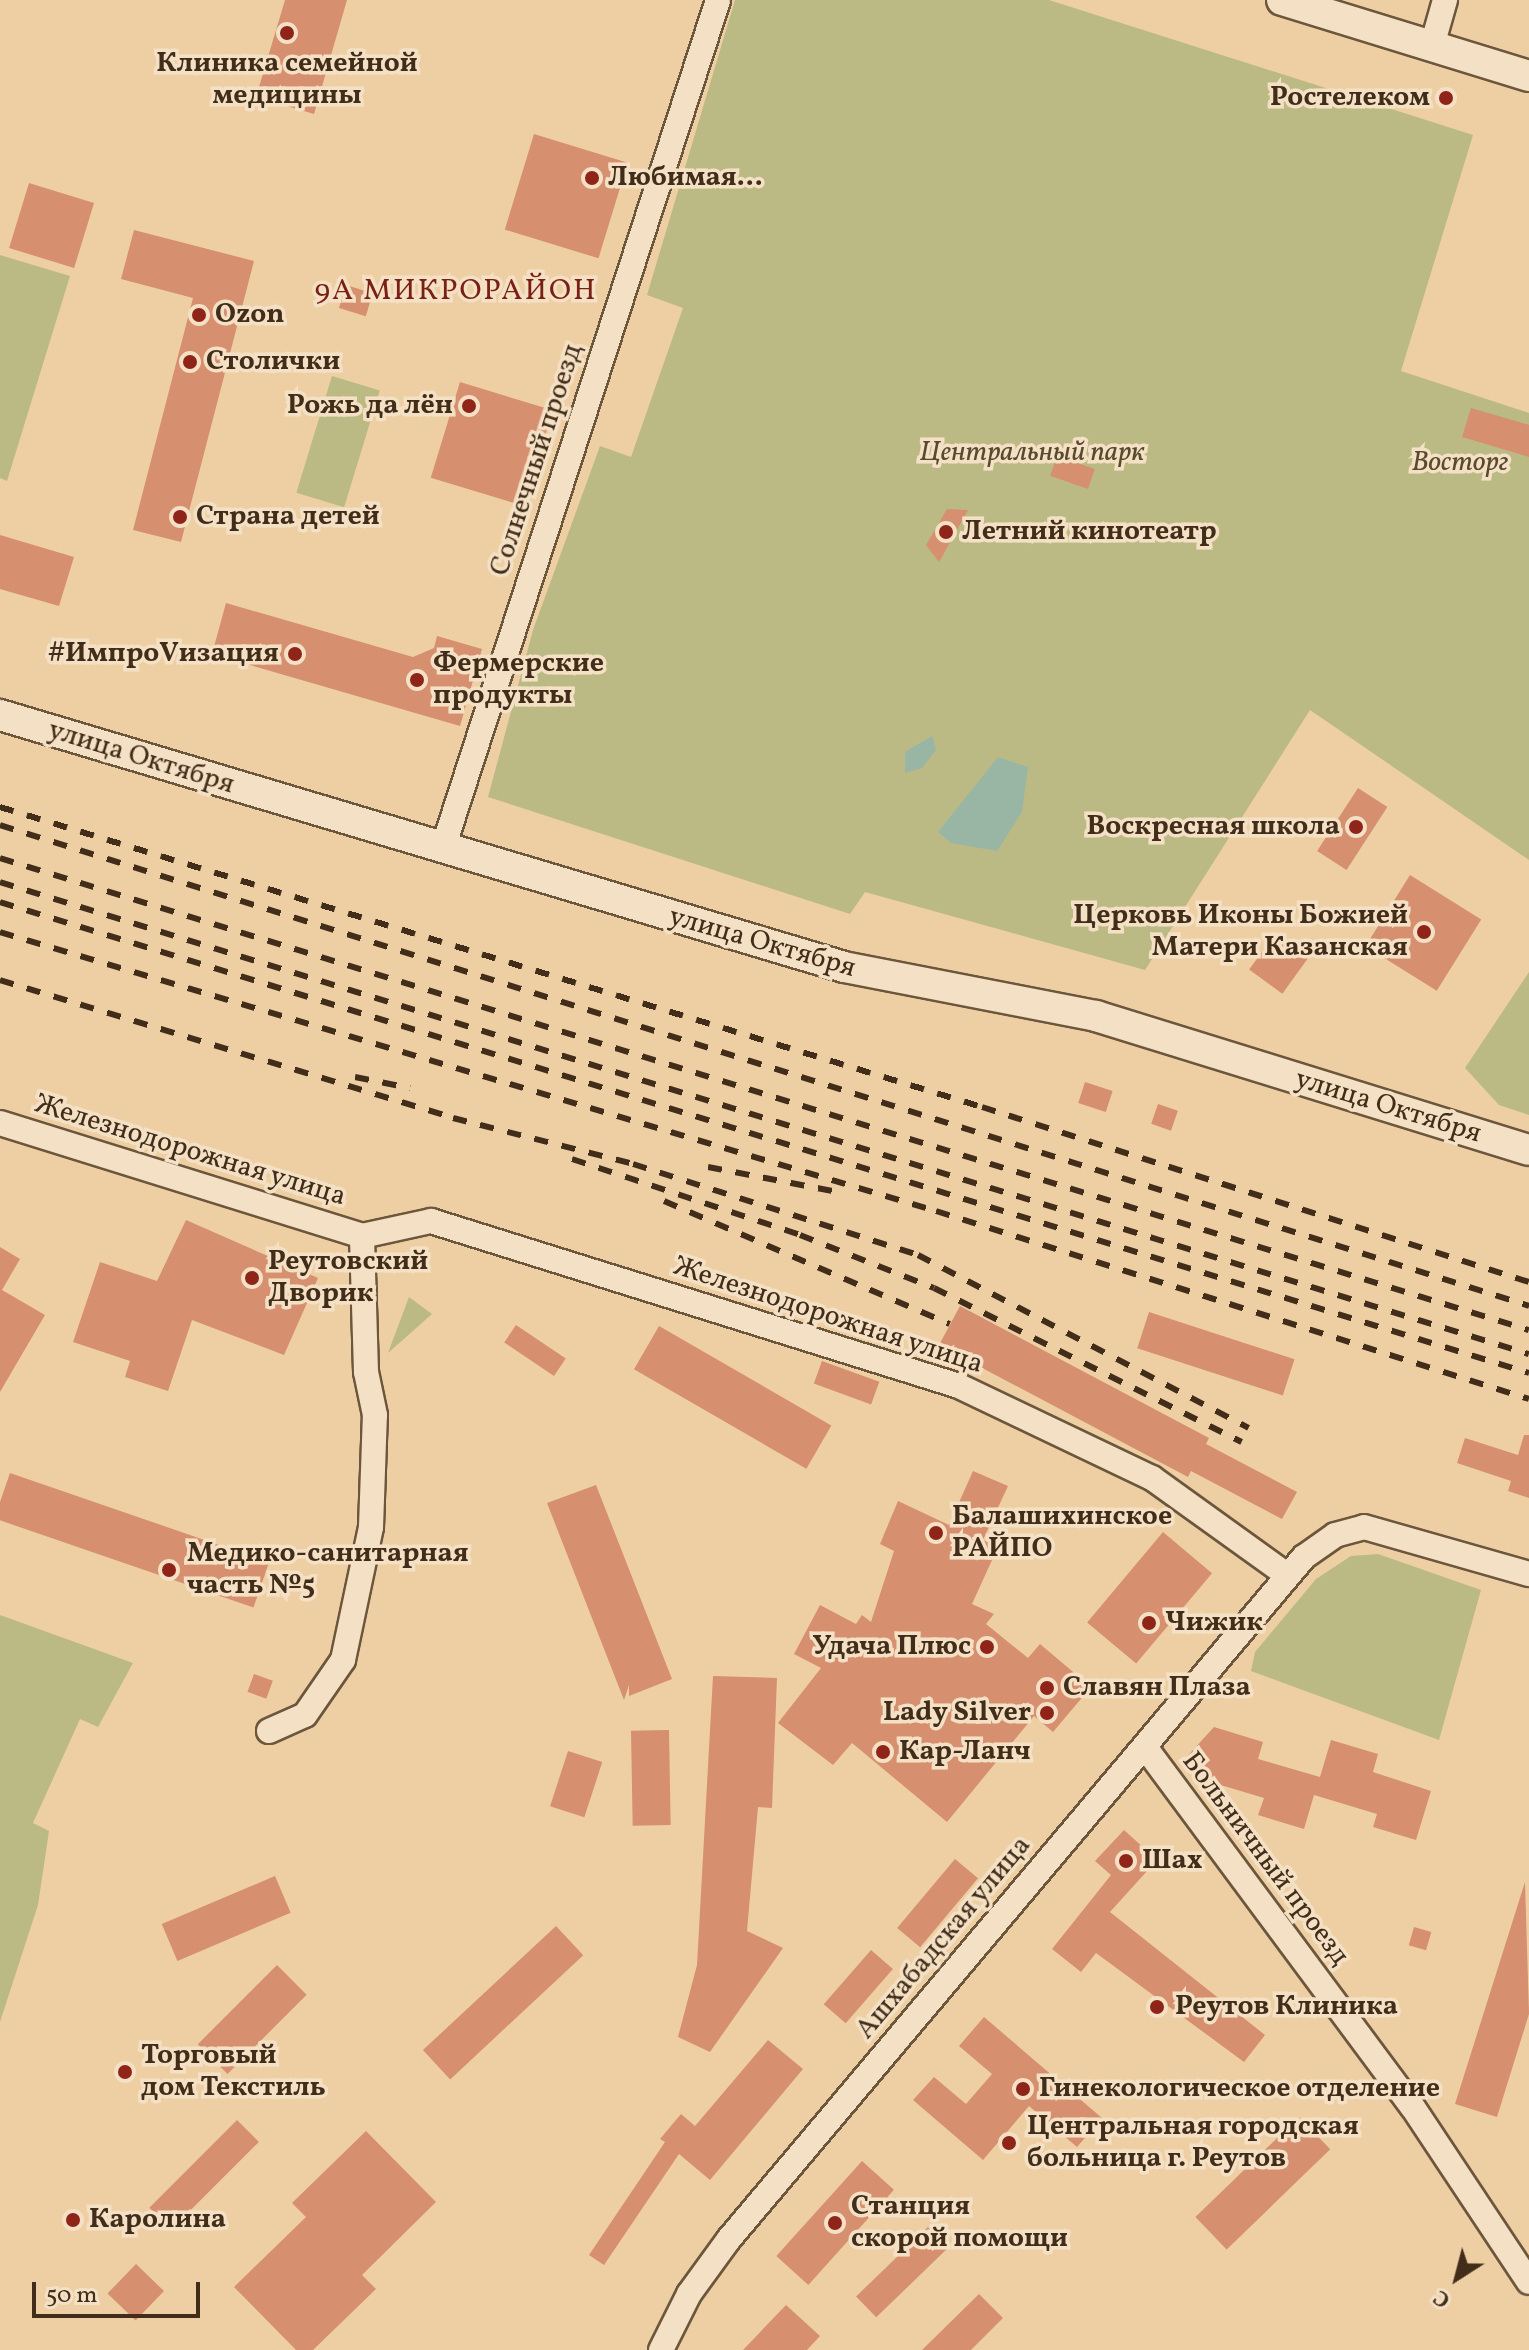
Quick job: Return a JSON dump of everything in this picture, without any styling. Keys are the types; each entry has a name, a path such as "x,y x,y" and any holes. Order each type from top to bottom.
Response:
{"street":[{"name":"Солнечный проезд","path":"443,848 718,0"},
{"path":"1282,0 1529,76"},
{"path":"1432,46 1445,0"},
{"name":"улица Октября","path":"0,715 898,982 1096,1016 1529,1150"},
{"name":"Железнодорожная улица","path":"0,1123 362,1236 431,1221 959,1386 1152,1478 1287,1575"},
{"name":"Железнодорожная улица","path":"269,1731 305,1715 343,1660 371,1527 375,1415 366,1372 362,1236"},
{"name":"Ашхабадская улица","path":"661,2350 689,2294 729,2239 1287,1575 1335,1535 1364,1527 1529,1574"},
{"name":"Больничный проезд","path":"1145,1747 1412,2106 1529,2282"}],"green space":[{"name":"Центральный парк","path":"735,0 1049,0 1473,135 1401,371 1529,413 1529,860 1310,710 1145,970 865,892 850,914 488,797 533,630 600,446 631,457 683,308 647,295"},
{"path":"0,255 70,276 7,481 0,478"},
{"path":"332,376 380,391 344,507 296,493"},
{"path":"1529,972 1529,1115 1499,1105 1465,1068"},
{"path":"409,1297 432,1314 388,1353"},
{"path":"1378,1554 1481,1590 1439,1740 1251,1671 1255,1652 1316,1579 1351,1556"},
{"path":"0,1615 133,1663 98,1727 80,1719 33,1823 49,1831 38,1905 0,2022"}],"shaded area":[{"path":"932,736 936,750 922,768 905,773 905,752"},
{"path":"998,757 1028,767 1022,812 997,851 951,843 938,832"}],"building":[{"path":"285,0 347,0 314,114 256,97"},
{"path":"534,134 628,163 598,258 505,230"},
{"path":"29,183 94,203 74,268 9,248"},
{"path":"134,230 254,261 181,542 133,530 193,298 121,279"},
{"path":"346,285 373,293 366,316 339,308"},
{"path":"460,382 553,410 524,506 431,478"},
{"path":"1471,408 1529,425 1529,457 1462,437"},
{"path":"1057,456 1095,469 1088,489 1050,476"},
{"path":"947,509 968,510 939,562 926,545"},
{"path":"0,535 74,557 59,606 0,589"},
{"path":"226,603 413,657 434,648 437,636 482,649 460,726 212,654"},
{"path":"1358,788 1387,807 1347,870 1317,851"},
{"name":"Церковь Иконы Божией Матери Казанская","path":"1410,875 1481,920 1437,991 1365,946"},
{"path":"1275,934 1308,958 1282,994 1249,970"},
{"path":"1085,1082 1113,1091 1106,1112 1078,1103"},
{"path":"1158,1104 1178,1111 1171,1131 1151,1124"},
{"path":"186,1220 318,1278 284,1355 192,1320 168,1391 125,1377 130,1361 73,1342 100,1262 157,1281"},
{"path":"0,1247 20,1259 2,1290 45,1315 0,1392"},
{"path":"960,1306 1209,1438 1206,1444 1297,1492 1282,1519 1191,1471 1188,1477 939,1345"},
{"path":"1149,1312 1295,1359 1283,1395 1137,1348"},
{"path":"516,1325 566,1359 554,1376 504,1342"},
{"path":"659,1326 831,1426 806,1469 634,1369"},
{"path":"822,1361 879,1382 871,1404 814,1384"},
{"path":"1524,1435 1529,1435 1529,1498 1508,1491 1511,1481 1457,1463 1465,1438 1518,1455"},
{"path":"973,1471 1008,1486 983,1540 998,1547 972,1604 994,1614 986,1624 1028,1658 1040,1644 1091,1687 1053,1732 1034,1716 947,1822 852,1743 833,1765 778,1723 821,1668 794,1654 820,1605 856,1624 862,1615 871,1622 894,1551 880,1544 898,1501 949,1525"},
{"path":"10,1473 269,1562 253,1608 0,1520 0,1502"},
{"path":"596,1485 672,1679 629,1696 629,1685 624,1700 547,1503"},
{"path":"1163,1532 1212,1573 1136,1664 1087,1622"},
{"path":"254,1674 273,1681 266,1699 248,1692"},
{"path":"713,1676 777,1678 772,1808 758,1807 747,1931 783,1948 710,2052 678,2037 697,1965"},
{"path":"1214,1727 1263,1742 1258,1759 1320,1777 1331,1740 1378,1754 1373,1772 1431,1791 1416,1840 1373,1827 1377,1814 1314,1795 1304,1829 1258,1815 1264,1798 1204,1780 1206,1773 1182,1762"},
{"path":"669,1730 671,1825 633,1826 631,1731"},
{"path":"568,1751 602,1762 584,1817 550,1806"},
{"path":"1124,1830 1157,1860 1110,1912 1265,2035 1244,2062 1096,1953 1081,1972 1052,1949 1111,1875 1095,1861"},
{"path":"955,1859 978,1878 920,1947 897,1928"},
{"path":"275,1876 291,1913 177,1961 162,1924"},
{"path":"1525,1882 1529,2014 1497,2117 1455,2104"},
{"path":"556,1926 583,1955 450,2079 423,2050"},
{"path":"1414,1927 1431,1932 1426,1950 1409,1945"},
{"path":"871,1950 893,1969 846,2023 824,2004"},
{"path":"277,1965 307,1995 228,2074 198,2044"},
{"name":"Гинекологическое отделение","path":"984,2017 1102,2118 1077,2147 1029,2106 983,2160 913,2100 934,2077 966,2104 992,2074 959,2046"},
{"path":"768,2040 803,2069 710,2180 679,2154 604,2265 589,2255 665,2142 660,2139 681,2114 695,2126"},
{"path":"1299,2117 1330,2149 1227,2249 1195,2217"},
{"path":"237,2120 259,2142 171,2230 149,2208"},
{"path":"366,2131 436,2202 362,2275 376,2289 313,2350 296,2350 234,2287 306,2217 292,2203"},
{"name":"Станция скорой помощи","path":"862,2161 894,2190 808,2285 776,2256"},
{"path":"928,2227 948,2248 876,2317 856,2296"},
{"path":"136,2264 164,2291 136,2321 108,2293"},
{"path":"979,2294 1003,2318 971,2350 922,2350"},
{"path":"786,2305 820,2336 807,2350 743,2350"}],"railway":[{"path":"0,807 982,1107 1529,1282"},
{"path":"0,825 1529,1306"},
{"path":"0,858 1529,1330"},
{"path":"0,882 1529,1354"},
{"path":"0,902 1529,1373"},
{"path":"0,932 936,1211 1529,1399"},
{"path":"0,980 453,1118 633,1164 918,1255 1249,1428"},
{"path":"355,1077 410,1088"},
{"path":"572,1159 800,1235 934,1288 1242,1442"},
{"path":"708,1167 838,1192"},
{"path":"664,1201 950,1324"}],"place":[{"name":"Клиника семейной медицины","path":"287,33"},
{"name":"Ростелеком","path":"1446,98"},
{"name":"Любимая...","path":"592,178"},
{"name":"Ozon","path":"199,315"},
{"name":"Столички","path":"190,362"},
{"name":"Рожь да лён","path":"469,406"},
{"name":"Страна детей","path":"180,517"},
{"name":"Летний кинотеатр","path":"946,532"},
{"name":"#ИмпроVизация","path":"295,654"},
{"name":"Фермерские продукты","path":"417,680"},
{"name":"Воскресная школа","path":"1356,827"},
{"name":"Церковь Иконы Божией Матери Казанская","path":"1424,932"},
{"name":"Реутовский Дворик","path":"252,1278"},
{"name":"Балашихинское РАЙПО","path":"936,1533"},
{"name":"Медико-санитарная часть №5","path":"169,1570"},
{"name":"Чижик","path":"1149,1623"},
{"name":"Удача Плюс","path":"987,1647"},
{"name":"Славян Плаза","path":"1047,1688"},
{"name":"Lady Silver","path":"1047,1713"},
{"name":"Кар-Ланч","path":"883,1752"},
{"name":"Шах","path":"1126,1861"},
{"name":"Реутов Клиника","path":"1157,2007"},
{"name":"Торговый дом Текстиль","path":"125,2072"},
{"name":"Гинекологическое отделение","path":"1023,2089"},
{"name":"Центральная городская больница г. Реутов","path":"1009,2143"},
{"name":"Каролина","path":"73,2220"},
{"name":"Станция скорой помощи","path":"835,2223"}],"district":[{"name":"9А МИКРОРАЙОН","path":"456,291"}],"park label":[{"name":"Восторг","path":"1460,463"}]}
